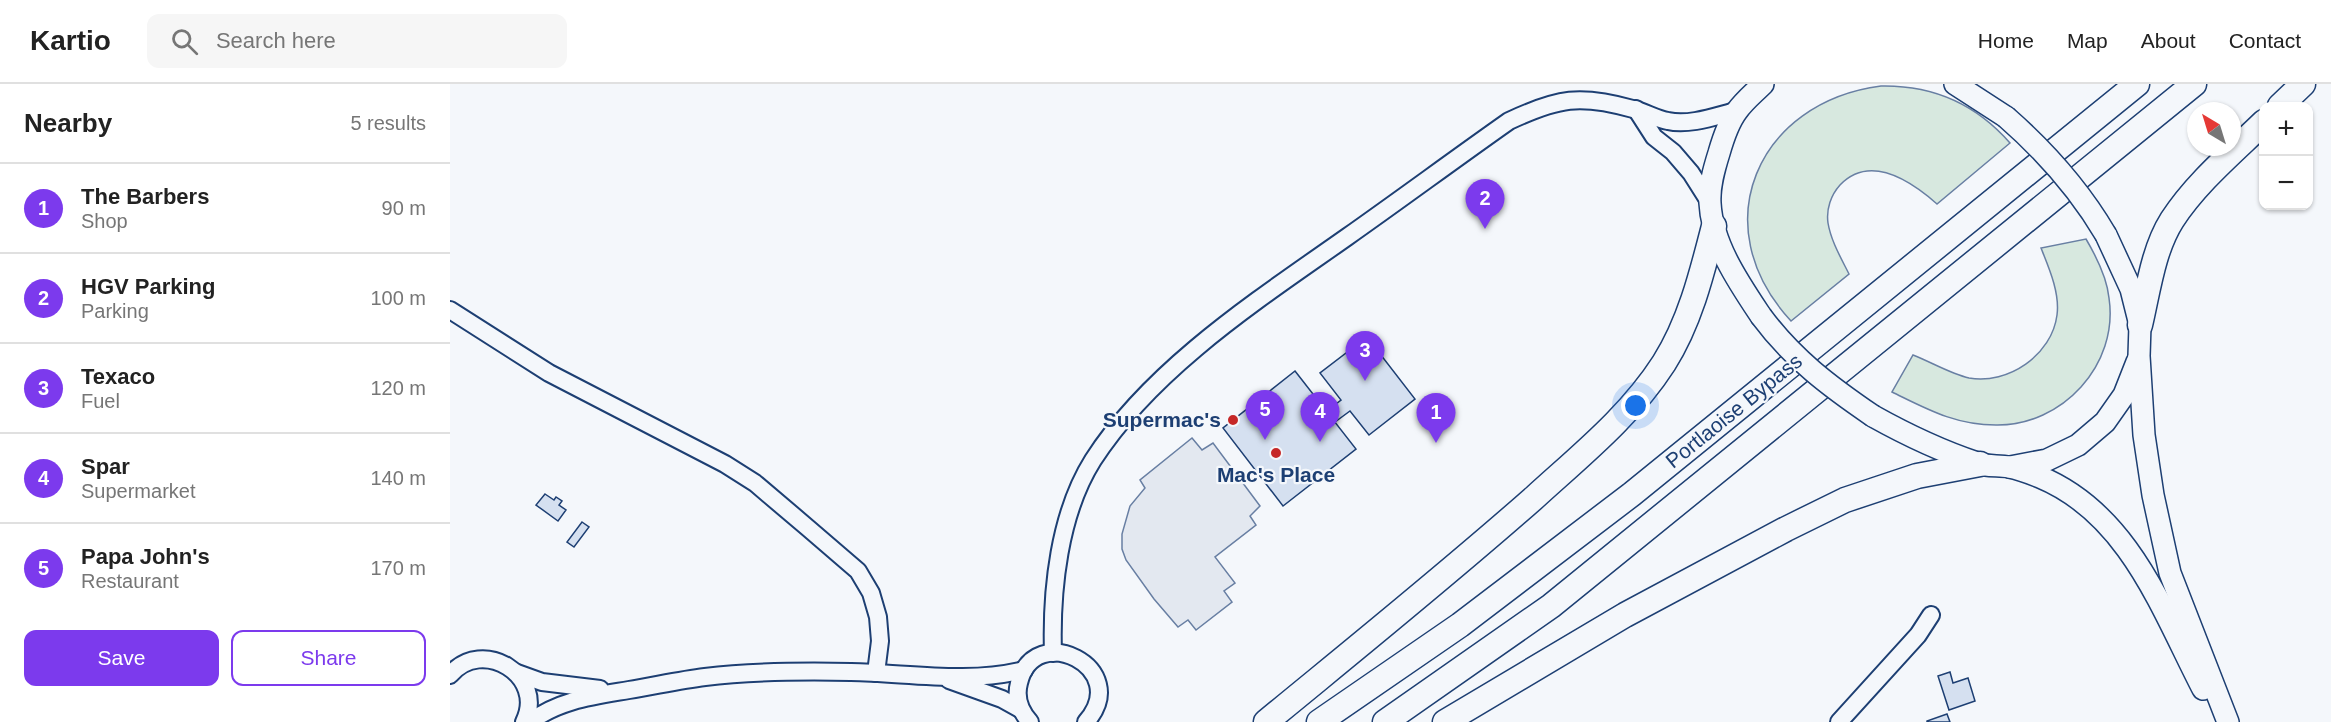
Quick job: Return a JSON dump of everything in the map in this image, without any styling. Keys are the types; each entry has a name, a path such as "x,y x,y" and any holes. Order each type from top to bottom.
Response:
{"highway":[{"name":"Portlaoise Bypass","path":"1318,722 1460,625 1632,494 2137,84"},
{"name":"Portlaoise Bypass","path":"1385,722 1551,606 2194,84"},
{"path":"2284,102 2303,84"},
{"path":"2140,325 2157,255 2172,221 2202,182 2259,127"},
{"path":"1266,722 1509,520 1595,443 1629,408 1664,362 1687,317 1714,226"},
{"path":"1445,722 1625,615 1845,500 1917,476 1980,464"}],"main road":[{"path":"1763,84 1736,111 1724,137 1713,174 1710,203 1714,226 1738,281 1761,316 1782,344 1813,372 1873,416 1909,436 1980,464 2010,468 2039,477 2064,489 2091,508 2114,531 2140,566 2219,722"},
{"path":"1955,84 2006,117 2033,140 2062,171 2089,206 2106,235 2131,289 2140,325 2139,356 2144,435 2153,495 2170,573 2228,722"},
{"path":"2010,468 2047,460 2078,445 2105,422 2124,395 2139,356"}],"street":[{"path":"1053,652 1054,589 1064,533 1076,496 1092,462 1118,425 1156,384 1192,353 1248,309 1509,121 1542,106 1570,99 1608,102 1670,122 1701,120 1736,111"},
{"path":"1635,109 1654,137 1673,152 1691,173 1710,203"},
{"path":"450,310 549,373 725,464 755,483 808,528 858,571 871,593 878,617 880,641 876,673"},
{"path":"1839,722 1918,635 1931,615"},
{"path":"1025,715 1017,693 1020,677 1036,659 1053,652 1075,656 1090,668 1094,675 1097,684 1097,702 1086,722"},
{"path":"450,675 457,667 479,659 500,662 517,673 542,682 573,688 625,691"},
{"path":"530,722 546,710 573,700 705,676 789,671 942,677 1008,674 1024,670"},
{"path":"517,673 525,686 529,700 524,722"},
{"path":"942,677 1002,699 1025,715"}],"shaded area":[{"path":"1881,86 1918,89 1952,100 1983,118 2010,143 1937,204 1916,187 1891,174 1878,171 1865,171 1852,176 1840,185 1830,202 1828,223 1834,243 1849,274 1791,321 1765,284 1750,246 1748,209 1756,174 1775,142 1802,116 1838,97"},
{"path":"2086,239 2106,282 2110,323 2105,346 2095,368 2081,387 2063,403 2043,415 2020,423 1996,425 1954,419 1892,392 1913,355 1969,378 1998,377 2026,364 2047,343 2057,315 2055,289 2041,248"},
{"path":"1192,438 1202,450 1213,443 1260,506 1250,516 1256,525 1215,557 1235,583 1224,591 1232,602 1196,630 1188,620 1178,627 1126,560 1122,549 1122,534 1130,506 1145,488 1140,480"}],"building":[{"path":"1367,337 1415,399 1369,435 1350,411 1335,422 1327,411 1341,400 1320,373"},
{"path":"1295,371 1356,449 1283,506 1223,428"},
{"path":"545,494 554,500 556,497 562,501 559,505 566,510 558,521 536,505"},
{"path":"582,522 589,527 574,547 567,542"},
{"path":"1950,672 1953,683 1968,678 1975,701 1949,710 1938,676"},
{"path":"1947,714 1950,722 1927,722 1927,721"}],"place":[{"name":"HGV Parking","path":"1485,229"},
{"name":"Texaco","path":"1365,381"},
{"name":"Supermac's","path":"1233,420"},
{"name":"Papa John's","path":"1265,440"},
{"name":"Spar","path":"1320,442"},
{"name":"The Barbers","path":"1436,443"},
{"name":"Mac's Place","path":"1276,453"}]}
